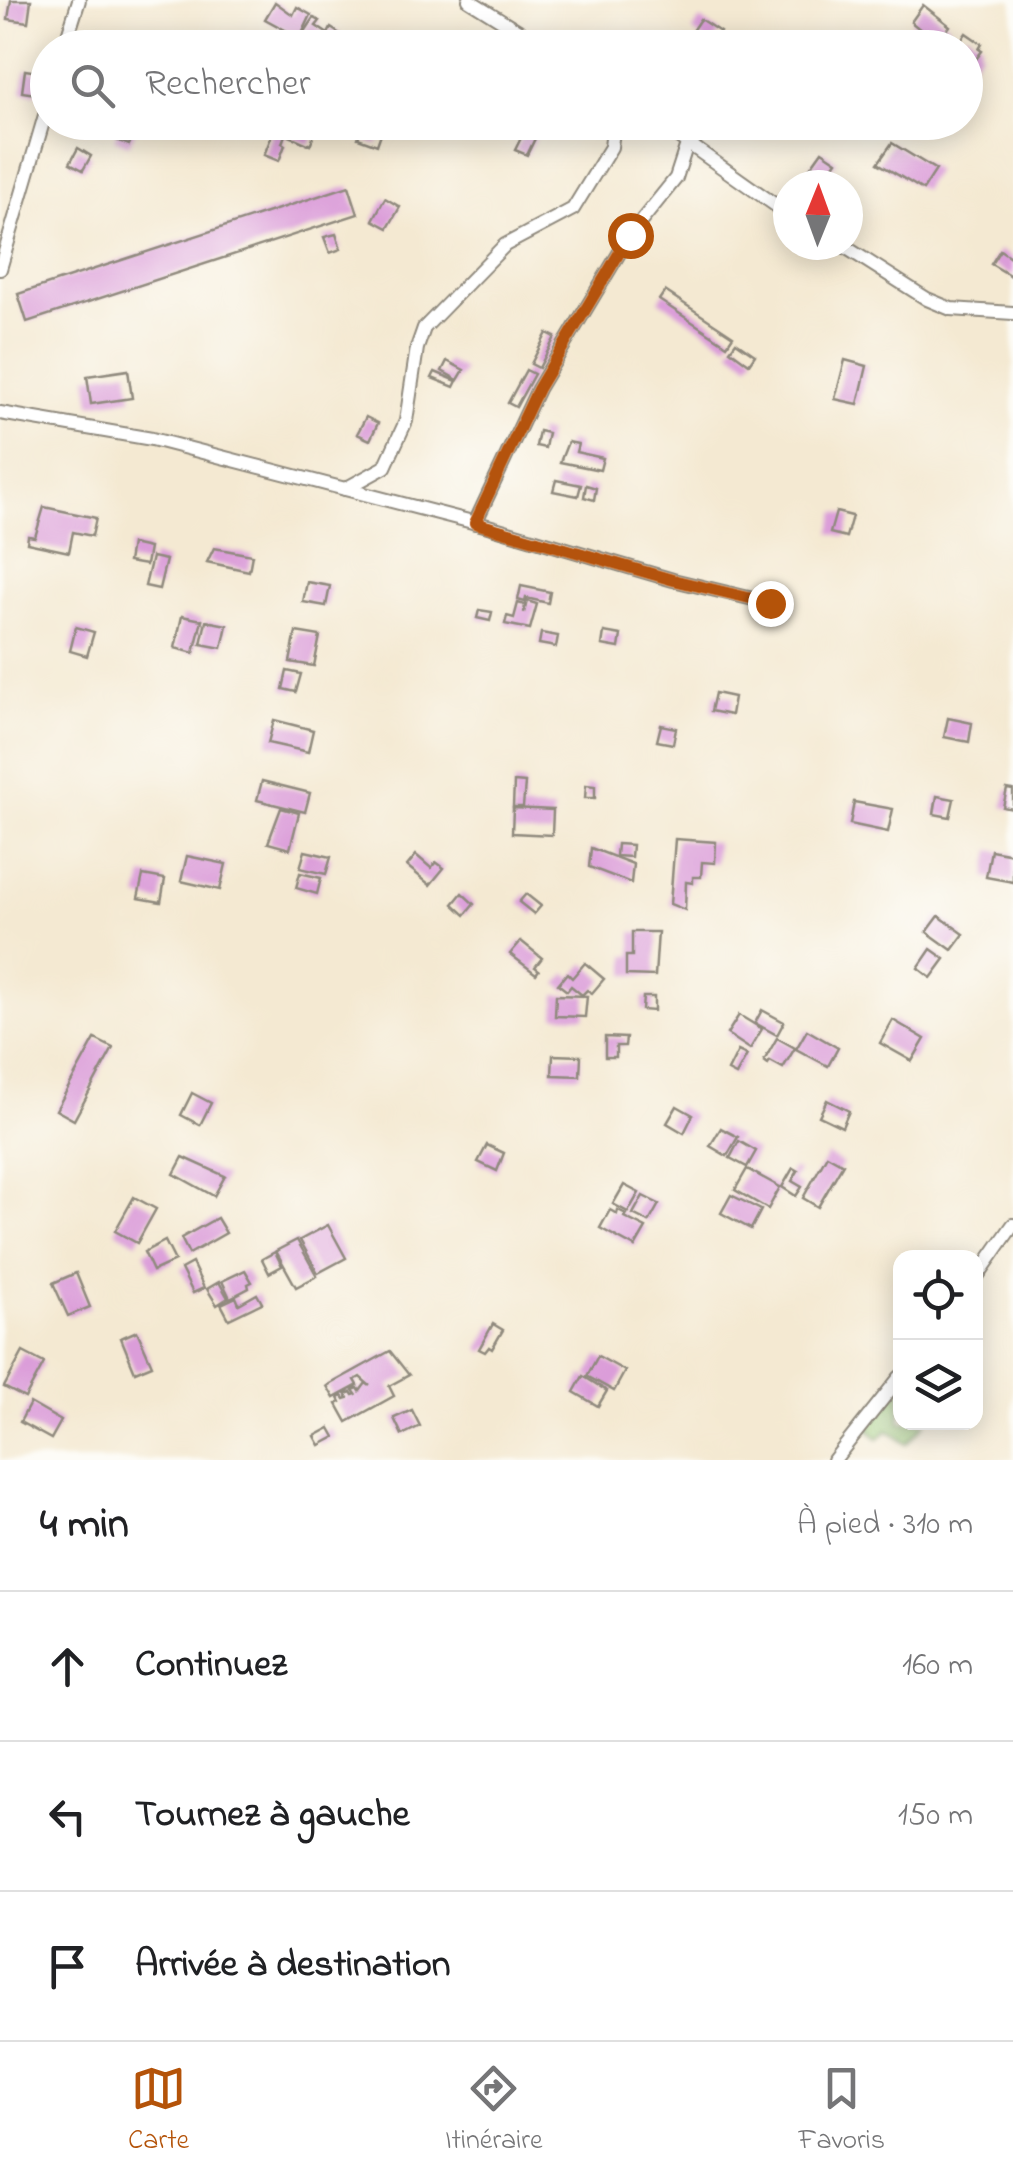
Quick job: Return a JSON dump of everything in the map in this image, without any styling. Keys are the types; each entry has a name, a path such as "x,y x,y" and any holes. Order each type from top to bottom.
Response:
{"street":[{"path":"70,30 79,0"},
{"path":"469,0 517,30"},
{"path":"0,269 38,140"},
{"path":"346,490 385,467 406,421 417,348 424,328 505,246 573,209 612,140"},
{"path":"682,140 773,204"},
{"path":"475,523 538,389 630,235 676,178 687,144"},
{"path":"863,258 951,309 1013,313"},
{"path":"0,413 152,439 770,603"},
{"path":"983,1268 1013,1226"},
{"path":"834,1460 893,1386"}],"green space":[{"path":"893,1394 893,1430 920,1430 907,1444 888,1430 878,1439 867,1428"}],"building":[{"path":"11,0 31,0 28,22 8,19"},
{"path":"275,2 293,15 297,7 311,15 304,30 285,30 265,19"},
{"path":"923,5 950,26 947,30 921,30 911,22"},
{"path":"314,18 320,21 316,26 322,30 306,30"},
{"path":"700,19 717,30 693,30"},
{"path":"25,70 30,71 30,93 22,92"},
{"path":"270,140 283,140 279,161 264,155"},
{"path":"520,140 534,140 527,155 515,150"},
{"path":"892,143 936,170 923,190 878,163"},
{"path":"78,148 91,156 83,170 70,163"},
{"path":"822,151 837,161 831,170 808,170"},
{"path":"349,186 358,214 27,322 18,294"},
{"path":"385,198 400,207 388,228 373,220"},
{"path":"336,234 341,249 330,253 324,237"},
{"path":"1000,250 1013,259 1013,277 991,264"},
{"path":"665,291 733,336 727,345 659,300"},
{"path":"547,333 555,337 539,368 531,364"},
{"path":"736,342 755,355 749,364 730,350"},
{"path":"845,360 867,366 858,404 835,399"},
{"path":"447,361 464,370 458,380 442,371"},
{"path":"128,370 132,398 91,404 87,376"},
{"path":"526,370 534,374 516,407 508,403"},
{"path":"435,372 457,381 454,387 432,378"},
{"path":"366,417 378,423 370,440 357,434"},
{"path":"539,431 548,433 545,448 536,446"},
{"path":"568,442 578,444 576,452 603,458 600,470 560,462"},
{"path":"556,480 581,485 578,496 553,491"},
{"path":"586,485 596,488 594,500 584,497"},
{"path":"44,507 96,518 92,536 73,532 69,552 27,543 28,536 35,537"},
{"path":"836,512 852,516 846,537 830,533"},
{"path":"131,544 149,548 146,565 128,562"},
{"path":"214,548 252,555 249,571 207,562"},
{"path":"152,557 166,560 159,589 145,586"},
{"path":"307,582 330,586 326,606 303,602"},
{"path":"521,586 550,592 548,603 518,600"},
{"path":"527,601 537,604 530,629 505,624 507,616 514,618 518,603 525,605 524,613"},
{"path":"479,610 492,612 490,621 477,618"},
{"path":"182,616 202,620 194,653 175,648"},
{"path":"206,621 227,625 222,648 201,644"},
{"path":"76,627 94,632 87,656 70,651"},
{"path":"296,632 320,636 314,666 290,662"},
{"path":"604,632 621,635 619,648 602,645"},
{"path":"541,633 558,636 556,647 539,644"},
{"path":"287,671 301,674 296,692 283,689"},
{"path":"715,693 734,697 731,715 711,711"},
{"path":"948,718 972,723 969,742 944,737"},
{"path":"274,720 313,730 308,752 268,743"},
{"path":"661,725 676,728 673,744 657,741"},
{"path":"262,781 310,793 305,812 257,800"},
{"path":"514,782 525,783 523,807 513,807"},
{"path":"586,785 595,786 595,798 585,798"},
{"path":"1007,789 1013,790 1013,809 1003,807"},
{"path":"937,796 954,799 950,817 934,814"},
{"path":"854,802 893,809 888,832 850,824"},
{"path":"281,808 299,813 290,849 268,843"},
{"path":"513,808 553,810 552,835 512,833"},
{"path":"675,839 716,842 715,863 702,862 701,877 693,877 693,883 686,882 685,910 670,904"},
{"path":"617,844 632,845 631,857 616,856"},
{"path":"591,848 633,864 631,883 589,867"},
{"path":"991,850 1013,854 1013,882 986,877"},
{"path":"305,851 331,857 326,874 300,868"},
{"path":"416,855 431,868 436,862 444,868 430,885 407,866"},
{"path":"187,856 226,864 220,890 181,881"},
{"path":"300,873 321,878 317,894 296,888"},
{"path":"143,875 165,879 161,902 138,898"},
{"path":"462,893 474,904 465,915 453,904"},
{"path":"526,894 541,906 534,914 519,902"},
{"path":"939,916 964,934 952,950 927,932"},
{"path":"632,932 658,932 655,976 626,975 626,956 632,956"},
{"path":"521,941 542,958 535,967 539,970 536,974 510,954"},
{"path":"931,949 945,959 931,978 918,968"},
{"path":"585,963 604,979 592,993 587,990 582,995 571,986 567,991 558,984 567,973 572,978"},
{"path":"556,995 587,996 585,1017 555,1016"},
{"path":"643,997 654,997 654,1011 642,1010"},
{"path":"762,1010 784,1022 777,1035 755,1023"},
{"path":"739,1015 762,1029 750,1049 727,1034"},
{"path":"893,1020 925,1039 912,1061 880,1043"},
{"path":"807,1030 838,1048 828,1066 796,1049"},
{"path":"605,1037 626,1038 625,1046 616,1046 616,1057 605,1057"},
{"path":"777,1038 795,1048 783,1068 764,1061"},
{"path":"95,1039 113,1048 74,1120 56,1110"},
{"path":"738,1051 747,1055 736,1075 728,1071"},
{"path":"553,1055 581,1056 580,1076 552,1075"},
{"path":"192,1093 211,1103 200,1125 181,1115"},
{"path":"827,1100 849,1111 842,1127 819,1116"},
{"path":"677,1106 693,1115 684,1133 667,1123"},
{"path":"721,1128 738,1137 727,1156 710,1146"},
{"path":"739,1141 756,1151 747,1167 730,1158"},
{"path":"487,1145 504,1153 497,1171 478,1162"},
{"path":"827,1155 843,1164 818,1207 803,1198"},
{"path":"183,1157 225,1176 214,1196 174,1174"},
{"path":"793,1168 798,1171 792,1181 802,1187 796,1196 782,1187"},
{"path":"747,1169 780,1187 768,1209 735,1190"},
{"path":"624,1185 639,1193 628,1212 613,1204"},
{"path":"731,1195 761,1210 751,1229 721,1213"},
{"path":"643,1196 659,1204 649,1222 633,1214"},
{"path":"134,1197 156,1209 137,1243 115,1231"},
{"path":"610,1210 626,1214 624,1217 646,1228 635,1247 600,1228"},
{"path":"217,1218 226,1233 189,1254 181,1238"},
{"path":"328,1225 346,1258 318,1273 300,1240"},
{"path":"297,1240 317,1276 296,1287 276,1251"},
{"path":"165,1241 175,1261 153,1271 144,1252"},
{"path":"275,1252 282,1266 269,1273 262,1259"},
{"path":"192,1263 204,1288 193,1293 181,1269"},
{"path":"245,1270 252,1282 249,1288 230,1298 222,1281"},
{"path":"76,1273 90,1307 68,1316 53,1283"},
{"path":"219,1282 228,1298 217,1305 207,1289"},
{"path":"257,1294 262,1303 229,1319 221,1304 236,1297 239,1304"},
{"path":"493,1324 503,1330 492,1349 489,1347 485,1352 479,1349"},
{"path":"137,1331 152,1365 135,1372 121,1338"},
{"path":"390,1351 409,1375 389,1386 394,1396 347,1422 337,1404 341,1402 339,1398 348,1398 346,1394 351,1392 356,1394 353,1390 360,1391 366,1383 370,1386 360,1377 355,1380 358,1385 334,1398 327,1386"},
{"path":"23,1352 44,1363 25,1398 4,1387"},
{"path":"598,1356 625,1371 614,1391 587,1376"},
{"path":"583,1376 607,1391 598,1406 574,1392"},
{"path":"30,1403 61,1421 51,1439 20,1422"},
{"path":"412,1410 420,1426 402,1435 394,1418"},
{"path":"330,1428 335,1437 320,1445 315,1436"}],"route":[{"path":"630,235 538,389 475,523 673,580 770,603"}]}
